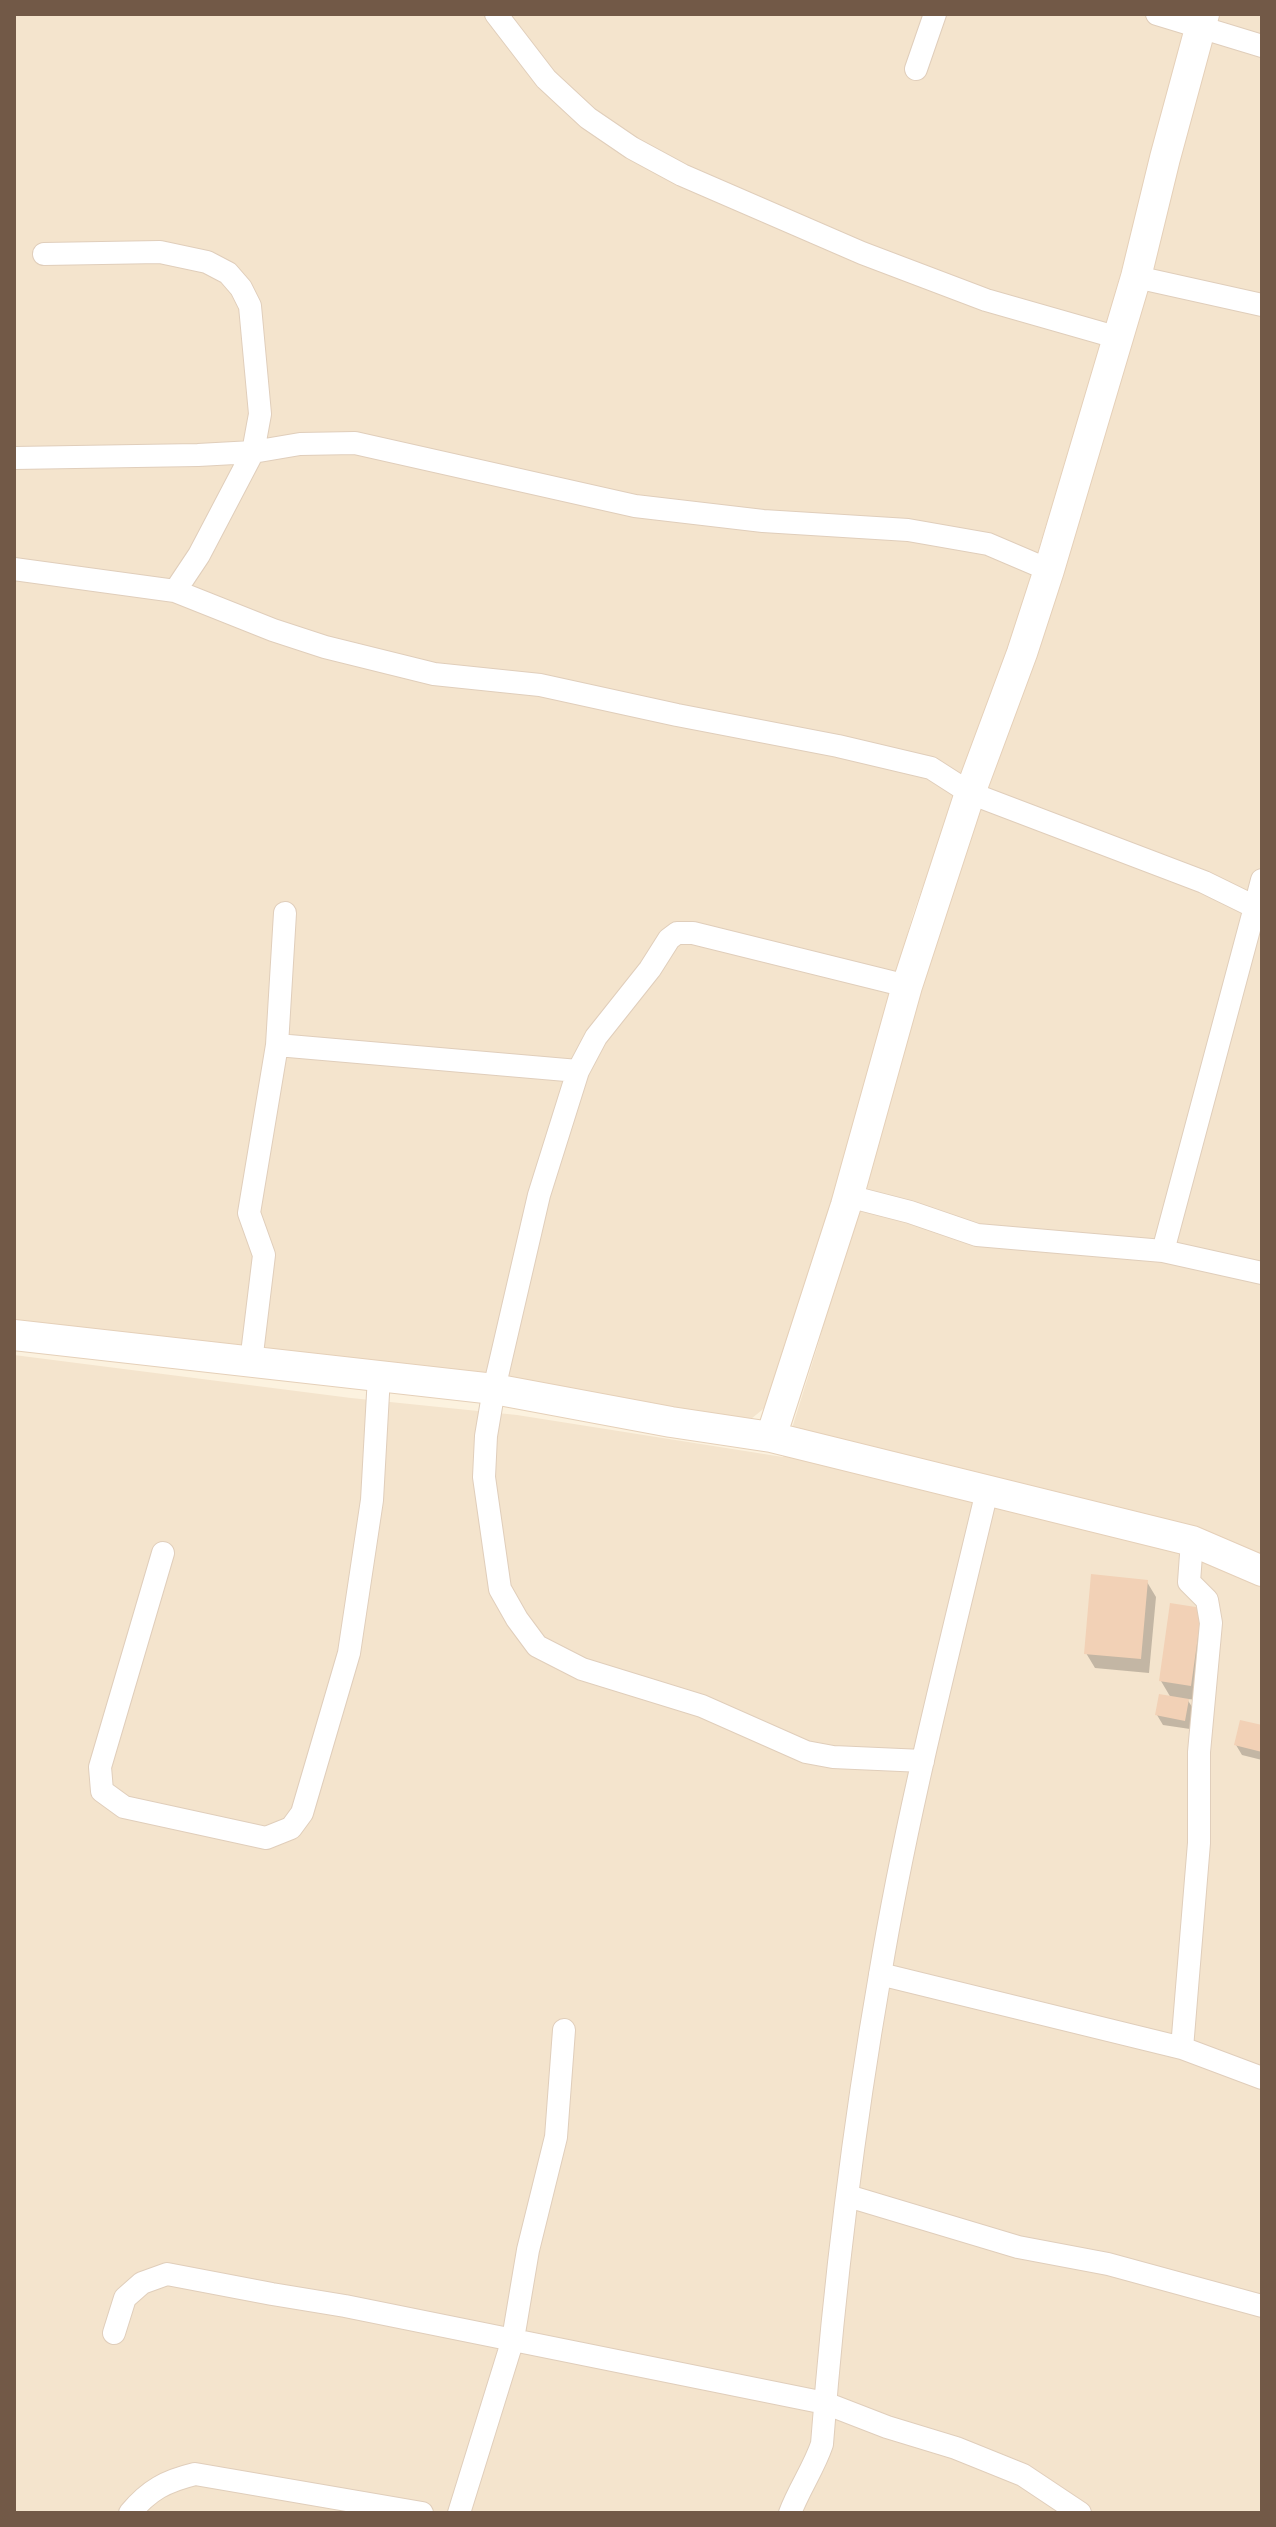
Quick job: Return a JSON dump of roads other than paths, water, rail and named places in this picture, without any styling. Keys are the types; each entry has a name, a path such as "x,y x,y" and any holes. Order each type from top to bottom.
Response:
{"street":[{"path":"916,69 935,14"},
{"path":"1157,14 1202,20 1262,46"},
{"path":"505,19 546,79 588,118 632,148 682,175 862,253 986,300 1119,338"},
{"path":"771,1437 848,1196 907,986 970,793 1049,570 1136,277 1202,20"},
{"path":"44,254 160,252 207,262 228,273 241,288 250,306 260,414 253,452 199,555 175,591"},
{"path":"1136,277 1262,305"},
{"path":"14,458 198,455 253,452 300,444 355,443 635,506 763,521 908,530 988,544 1049,570"},
{"path":"14,569 175,591 325,647 434,674 540,685 931,768 970,793 1204,882 1255,907"},
{"path":"1163,1251 1262,880"},
{"path":"251,1362 264,1255 249,1213 277,1045 285,913"},
{"path":"907,986 693,933 677,933 669,939 650,969 596,1037 578,1071 539,1195 494,1389 486,1436 484,1477 500,1589 537,1646 582,1669 702,1706 806,1752 833,1757 923,1761"},
{"path":"277,1045 578,1071"},
{"path":"848,1196 910,1212 977,1235 1163,1251 1262,1273"},
{"path":"14,1335 494,1389 640,1417 771,1437 1192,1541 1262,1571"},
{"path":"163,1553 100,1767 102,1791 124,1807 266,1838 291,1828 302,1813 349,1653 372,1500 379,1376"},
{"path":"790,2513 822,2444 848,2196 880,1974 923,1761 987,1491"},
{"path":"1182,2048 1199,1843 1199,1752 1211,1623 1207,1600 1189,1582 1192,1541"},
{"path":"880,1974 1182,2048 1262,2078"},
{"path":"459,2513 513,2339 528,2250 556,2137 564,2030"},
{"path":"848,2196 1018,2247 1108,2264 1262,2306"},
{"path":"114,2333 125,2298 142,2283 167,2274 345,2306 825,2403 887,2427 956,2448 1023,2475 1080,2513"},
{"path":"130,2513 145,2495 175,2479 195,2474 422,2513"}]}
